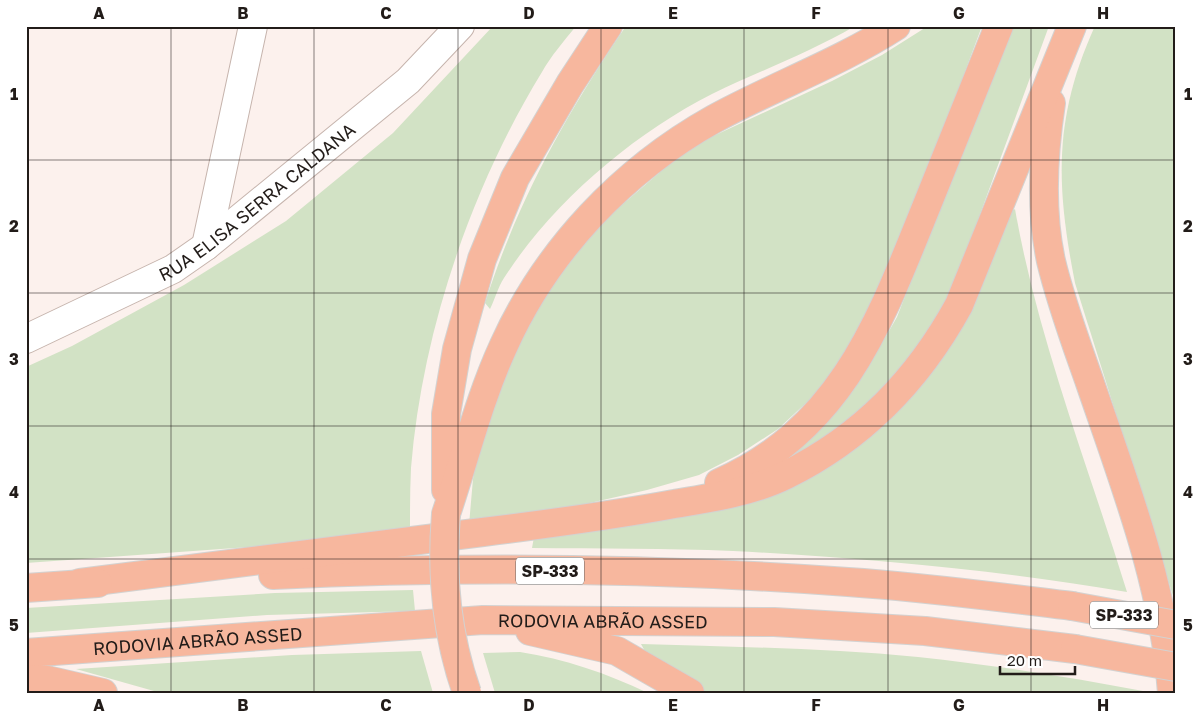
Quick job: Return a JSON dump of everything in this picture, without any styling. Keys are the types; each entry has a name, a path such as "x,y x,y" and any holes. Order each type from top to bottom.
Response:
{"highway":[{"path":"467,693 454,647 448,616 444,538 446,514 446,414 457,350 482,259 515,178 570,84 608,26"},
{"path":"446,514 483,398 504,345 532,292 565,246 601,204 644,165 701,128 862,47 896,26"},
{"path":"670,505 731,478 762,461 788,442 823,408 852,370 886,304 999,26"},
{"path":"80,584 601,517 720,496 785,476 847,438 877,414 903,388 937,344 959,306 1065,41"},
{"path":"1065,41 1044,152 1046,219 1051,260 1075,340 1144,541 1164,634 1172,693"},
{"name":"SP-333","path":"26,588 370,570 662,571 916,587 1072,606 1176,625"},
{"path":"483,620 617,652 690,693"},
{"name":"RODOVIA ABRÃO ASSED","path":"26,653 483,620 774,622 925,631 1075,649 1176,667"},
{"path":"26,678 47,680 103,693"}],"street":[{"path":"206,246 253,26"},
{"name":"RUA ELISA SERRA CALDANA","path":"26,339 173,269 206,246 408,81 460,26"}],"green space":[{"path":"493,26 576,26 546,66 516,117 472,212 454,262 426,365 417,417 411,468 410,528 303,543 26,563 26,367 72,346 184,285 286,221 393,133"},
{"path":"626,26 855,26 838,36 712,94 682,110 624,150 570,197 523,250 500,285 490,309 485,303 498,265 528,193 583,92"},
{"path":"928,26 982,26 879,302 837,371 778,429 738,455 699,475 647,490 572,507 469,525 473,479 481,437 497,384 542,295 595,228 673,161 709,138 832,81 882,55"},
{"path":"1011,26 1049,26 957,277 939,317 922,344 873,403 814,444 793,455 787,448 820,418 848,388 874,355 897,317"},
{"path":"1095,26 1176,26 1176,600 1174,599 1075,283 1064,215 1062,153 1065,122 1071,91 1081,59"},
{"path":"1015,209 1025,258 1050,354 1127,592 980,571 832,557 708,550 532,548 534,537 826,467 848,452 889,419 924,382 940,361 955,339 974,304 1009,213"},
{"path":"413,590 415,611 267,615 26,633 26,608 275,593"},
{"path":"641,644 814,650 918,657 1059,676 1143,691 1143,693 705,693 670,666 647,655"},
{"path":"421,651 433,693 161,693 76,669 292,655"},
{"path":"520,652 585,668 617,679 648,693 495,693 483,653"}]}
